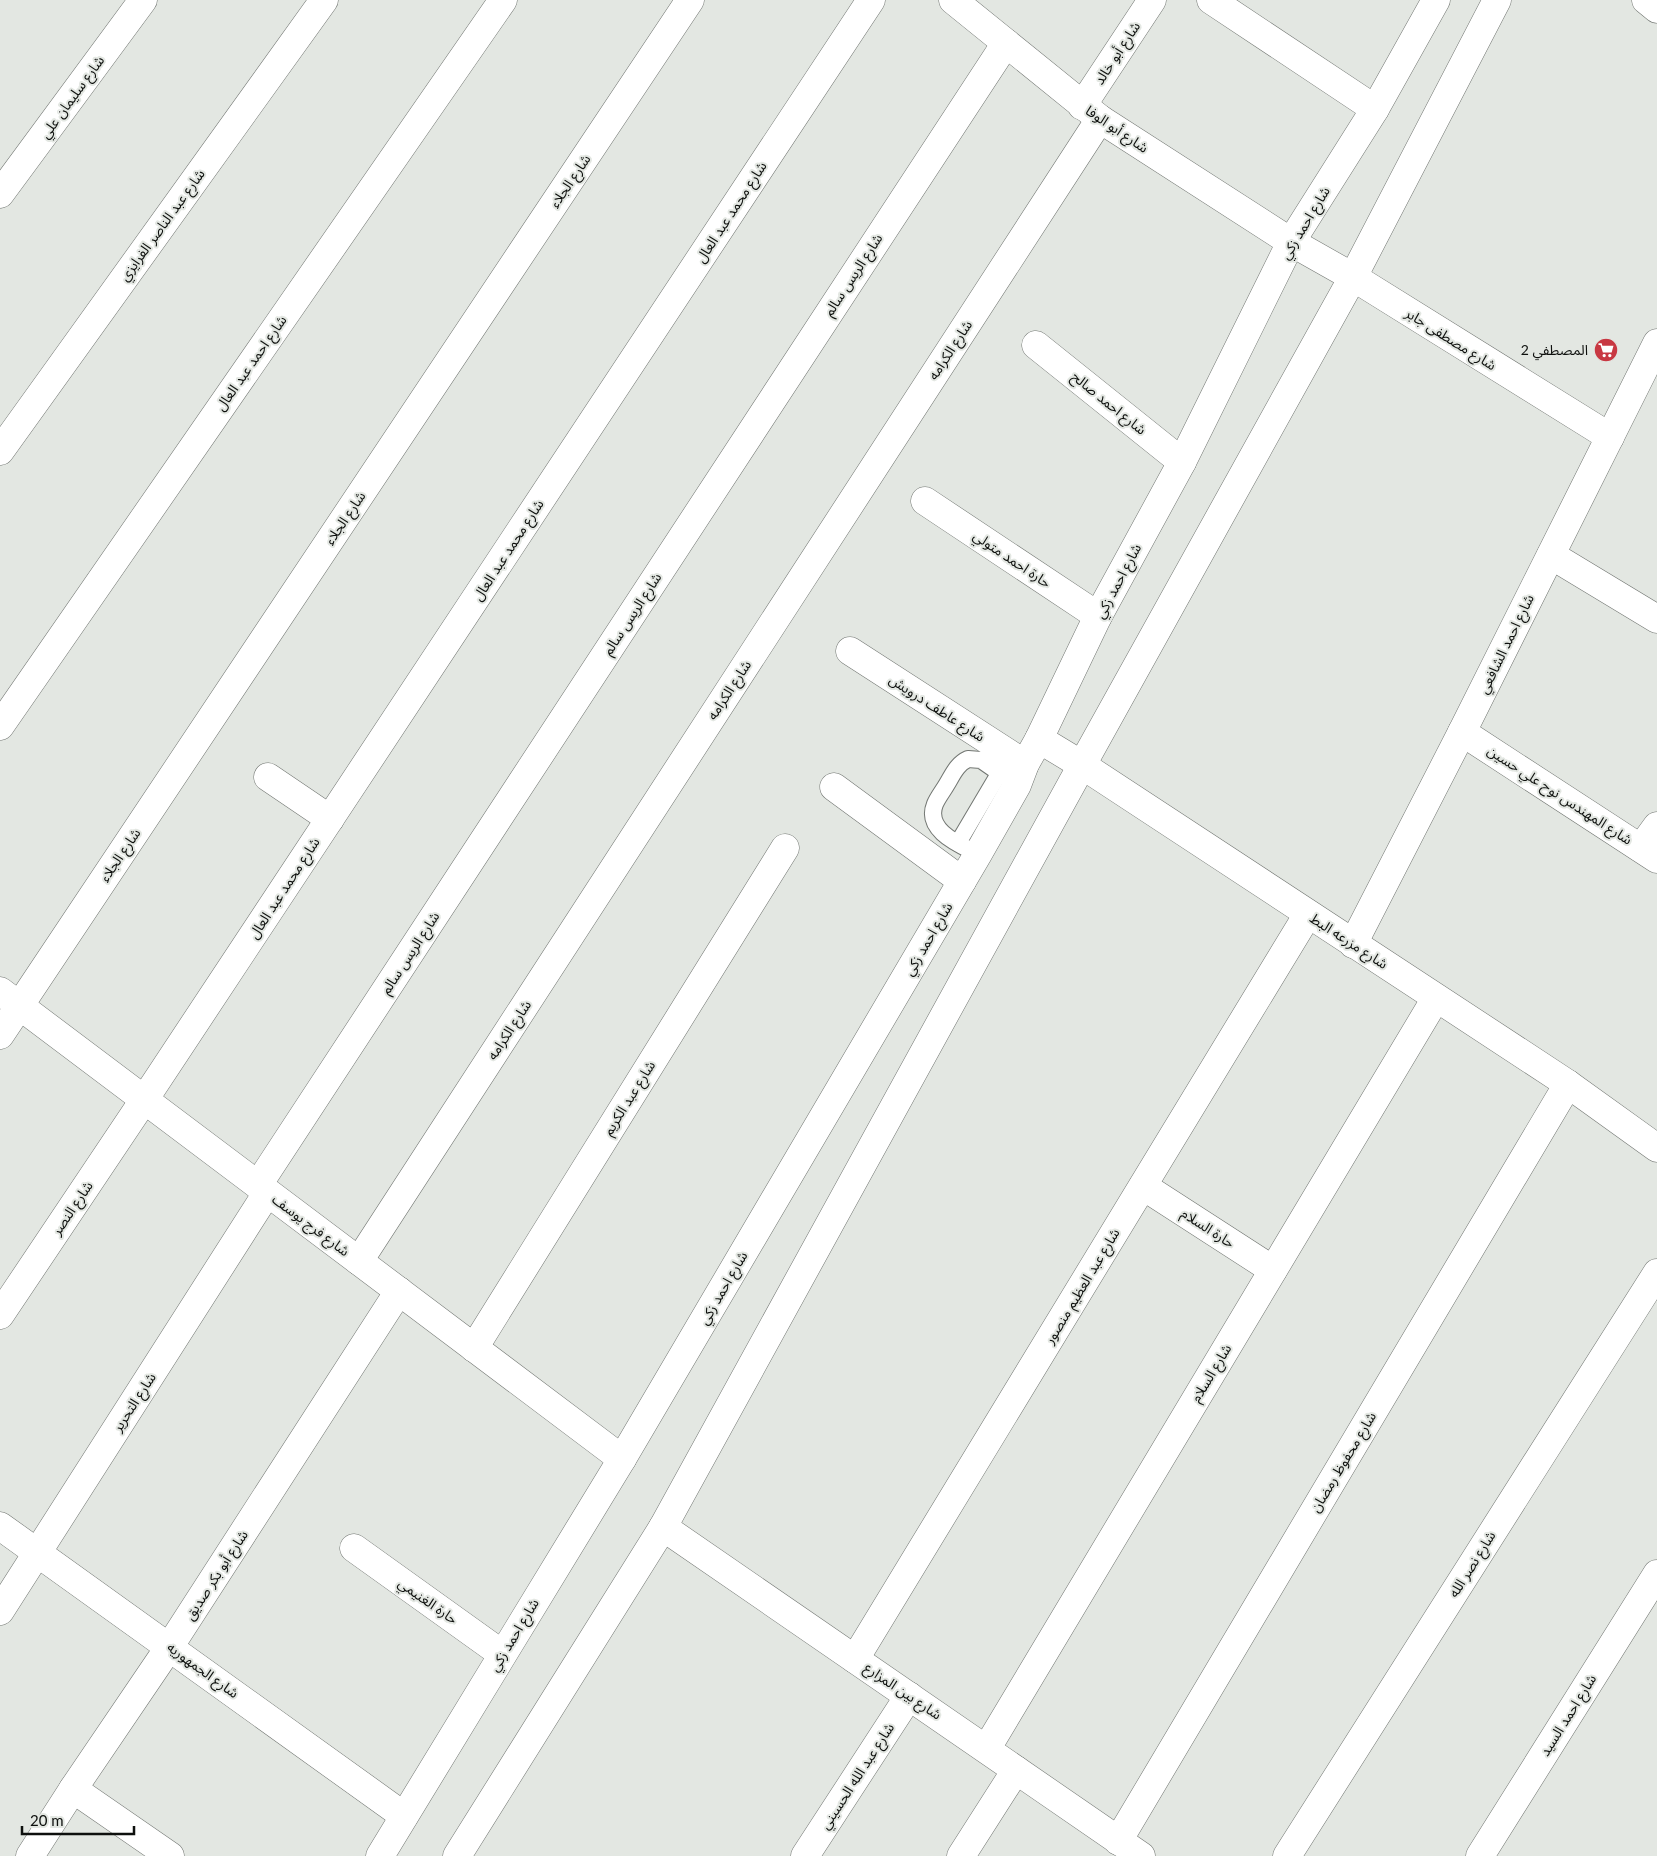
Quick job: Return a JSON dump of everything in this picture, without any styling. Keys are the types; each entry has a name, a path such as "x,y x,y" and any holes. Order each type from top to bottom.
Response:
{"street":[{"name":"شارع سليمان علي","path":"0,194 143,0"},
{"name":"شارع عبد الناصر الفرايزي","path":"0,451 324,0"},
{"name":"شارع احمد عبد العال","path":"0,726 503,0"},
{"name":"شارع الجلاء","path":"0,1035 10,999 690,0"},
{"name":"شارع محمد عبد العال","path":"144,1100 871,0"},
{"name":"شارع أبو الوفا","path":"954,0 983,10 1006,43 1091,112 1291,242"},
{"name":"شارع أبو خالد","path":"1091,112 1152,0"},
{"path":"1211,0 1375,110"},
{"name":"شارع احمد زكي","path":"380,1856 622,1459 962,881 968,849 1014,774 1039,739 1098,616 1182,462 1291,242 1375,110 1436,0"},
{"path":"457,1856 663,1527 1352,277 1497,0"},
{"path":"1646,0 1657,9"},
{"name":"شارع الريس سالم","path":"262,1189 1006,43"},
{"name":"شارع الكرامه","path":"359,1261 1091,112"},
{"name":"شارع مصطفى جابر","path":"1291,242 1352,277 1610,437"},
{"name":"شارع احمد صالح","path":"1036,345 1182,462"},
{"name":"شارع احمد الشافعي","path":"1353,944 1656,346"},
{"name":"حارة احمد متولي","path":"925,501 1098,616"},
{"path":"1550,555 1657,619"},
{"name":"شارع عاطف درويش","path":"850,651 1014,774"},
{"name":"شارع المهندس نوح علي حسين","path":"1462,732 1649,854"},
{"name":"شارع مزرعه البط","path":"1039,739 1082,765 1568,1084 1657,1148"},
{"path":"268,777 330,819"},
{"path":"834,787 962,881"},
{"path":"1649,854 1657,826"},
{"name":"شارع عبد الكريم","path":"474,1348 785,848"},
{"name":"شارع عبد العظيم منصور","path":"855,1659 1308,914"},
{"name":"شارع السلام","path":"987,1748 1436,998"},
{"name":"شارع فرج يوسف","path":"10,999 622,1459"},
{"name":"شارع محفوظ رمضان","path":"1118,1840 1568,1084"},
{"name":"شارع النصر","path":"0,1315 144,1100"},
{"name":"حارة السلام","path":"1143,1186 1273,1270"},
{"name":"شارع التحرير","path":"0,1611 262,1189"},
{"name":"شارع نصر الله","path":"1287,1856 1657,1273"},
{"name":"شارع أبو بكر صديق","path":"30,1856 170,1646 399,1291"},
{"name":"شارع الجمهوريه","path":"0,1526 170,1646 404,1816"},
{"name":"شارع بين المزارع","path":"663,1527 1142,1856"},
{"name":"حارة الغنيمي","path":"354,1548 502,1654"},
{"name":"شارع احمد السيد","path":"1480,1856 1657,1574"},
{"name":"شارع عبد الله الحسيني","path":"805,1856 910,1696"},
{"path":"961,1856 1016,1770"},
{"path":"73,1789 170,1856"}],"lane":[{"path":"968,849 937,828 933,817 934,805 958,766 968,759 981,760 1014,774"}],"place":[{"name":"المصطفي 2","path":"1606,350"}]}
